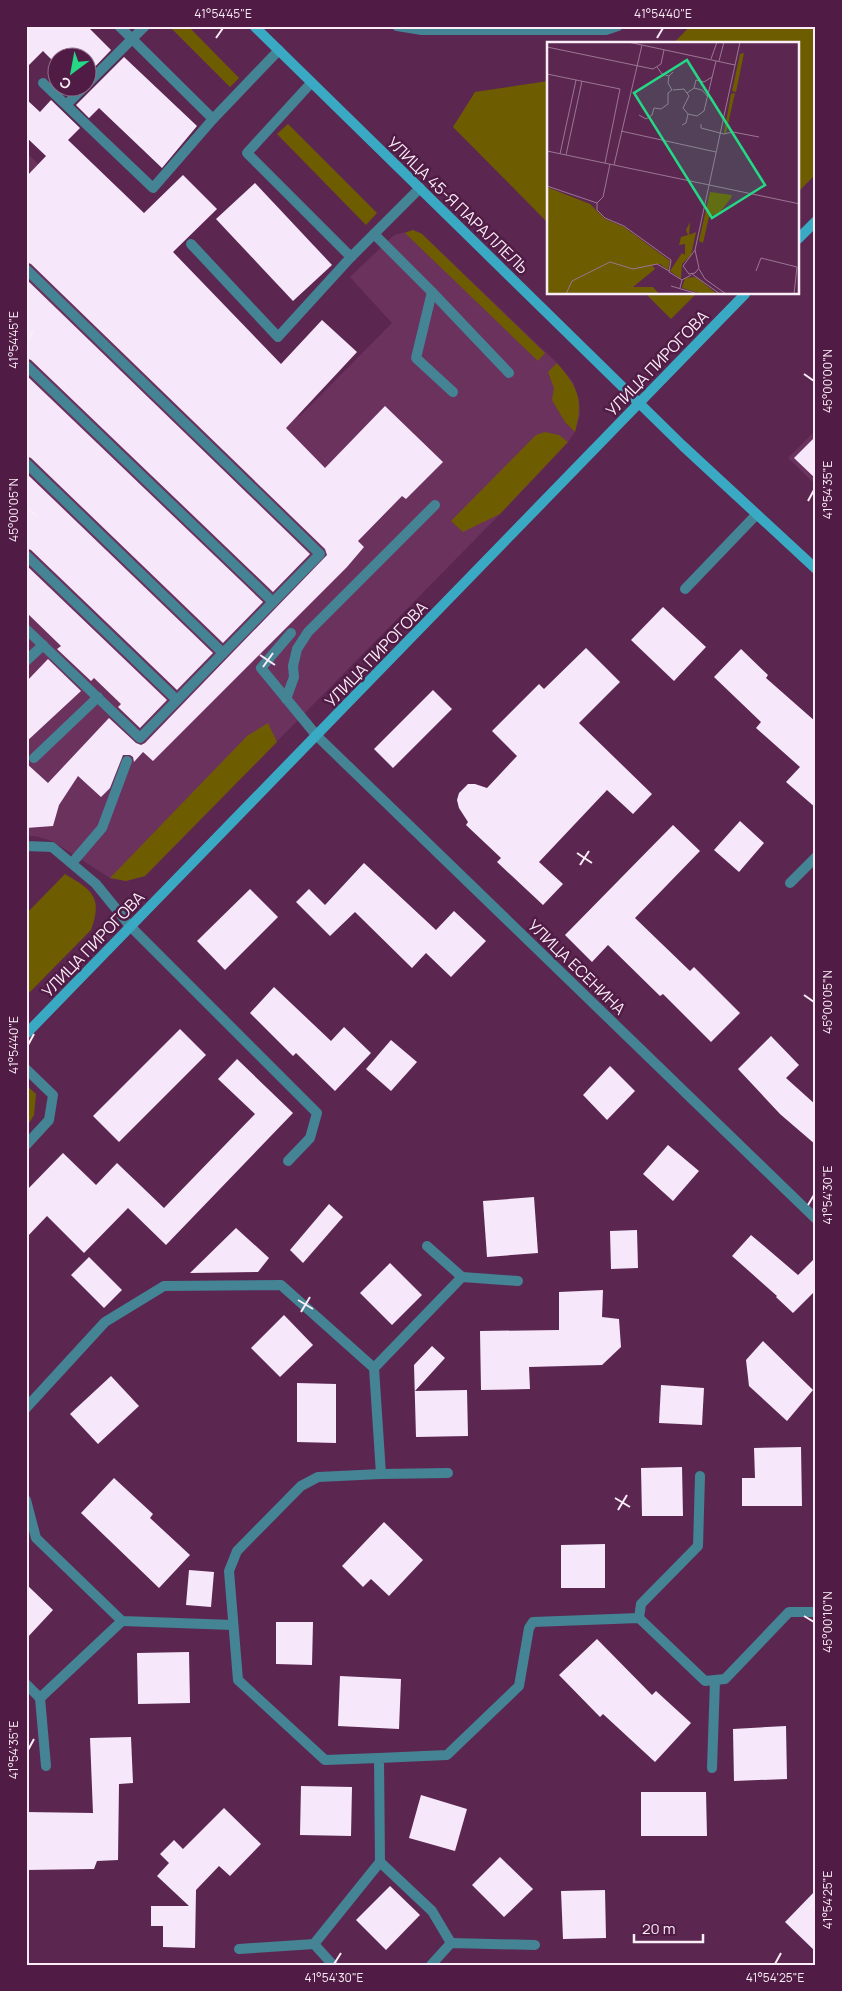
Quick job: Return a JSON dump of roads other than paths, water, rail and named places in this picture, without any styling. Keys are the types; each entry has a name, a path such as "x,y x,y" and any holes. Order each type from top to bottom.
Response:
{"main road":[{"name":"УЛИЦА 45-Я ПАРАЛЛЕЛЬ","path":"254,26 639,402 816,570"},
{"path":"800,237 816,221"},
{"name":"УЛИЦА ПИРОГОВА","path":"26,1034 744,295"}],"street":[{"path":"119,26 213,119"},
{"path":"98,73 145,26"},
{"path":"397,26 422,30 606,30 618,26"},
{"path":"43,83 154,188 213,119 278,50"},
{"path":"311,83 246,153 351,257"},
{"path":"67,104 73,98"},
{"path":"191,244 278,337 351,257 420,188"},
{"path":"374,234 509,373"},
{"path":"26,269 320,554 140,738 26,629"},
{"path":"432,292 416,358 453,392"},
{"path":"26,365 273,602"},
{"path":"26,463 223,653"},
{"path":"286,699 294,677 293,666 297,648 308,632 435,505"},
{"path":"686,588 756,515"},
{"path":"26,555 177,700"},
{"name":"УЛИЦА ЕСЕНИНА","path":"291,633 261,668 317,736 816,1219"},
{"path":"26,661 43,645"},
{"path":"34,758 98,697"},
{"path":"72,863 102,828 127,761"},
{"path":"26,846 52,847 96,884 130,926 317,1113 310,1138 288,1162"},
{"path":"790,883 816,857"},
{"path":"26,1069 53,1095 49,1120 26,1146"},
{"path":"428,1246 462,1276 518,1281"},
{"path":"374,1368 462,1276"},
{"path":"26,1408 105,1322 164,1286 281,1285 374,1368 381,1474"},
{"path":"448,1473 318,1477 301,1486 237,1551 229,1571 238,1680 325,1760 447,1754 519,1686 529,1628 534,1622 640,1618 705,1680 715,1680 725,1678 789,1612 816,1612"},
{"path":"640,1618 641,1604 698,1546 700,1476"},
{"path":"26,1500 36,1538 122,1621 233,1624"},
{"path":"40,1698 122,1621"},
{"path":"712,1768 715,1680"},
{"path":"26,1684 40,1698 46,1766"},
{"path":"239,1949 314,1944 380,1862 379,1758"},
{"path":"380,1862 432,1911 451,1943"},
{"path":"431,1965 451,1943 535,1945"},
{"path":"314,1944 333,1965"}]}
